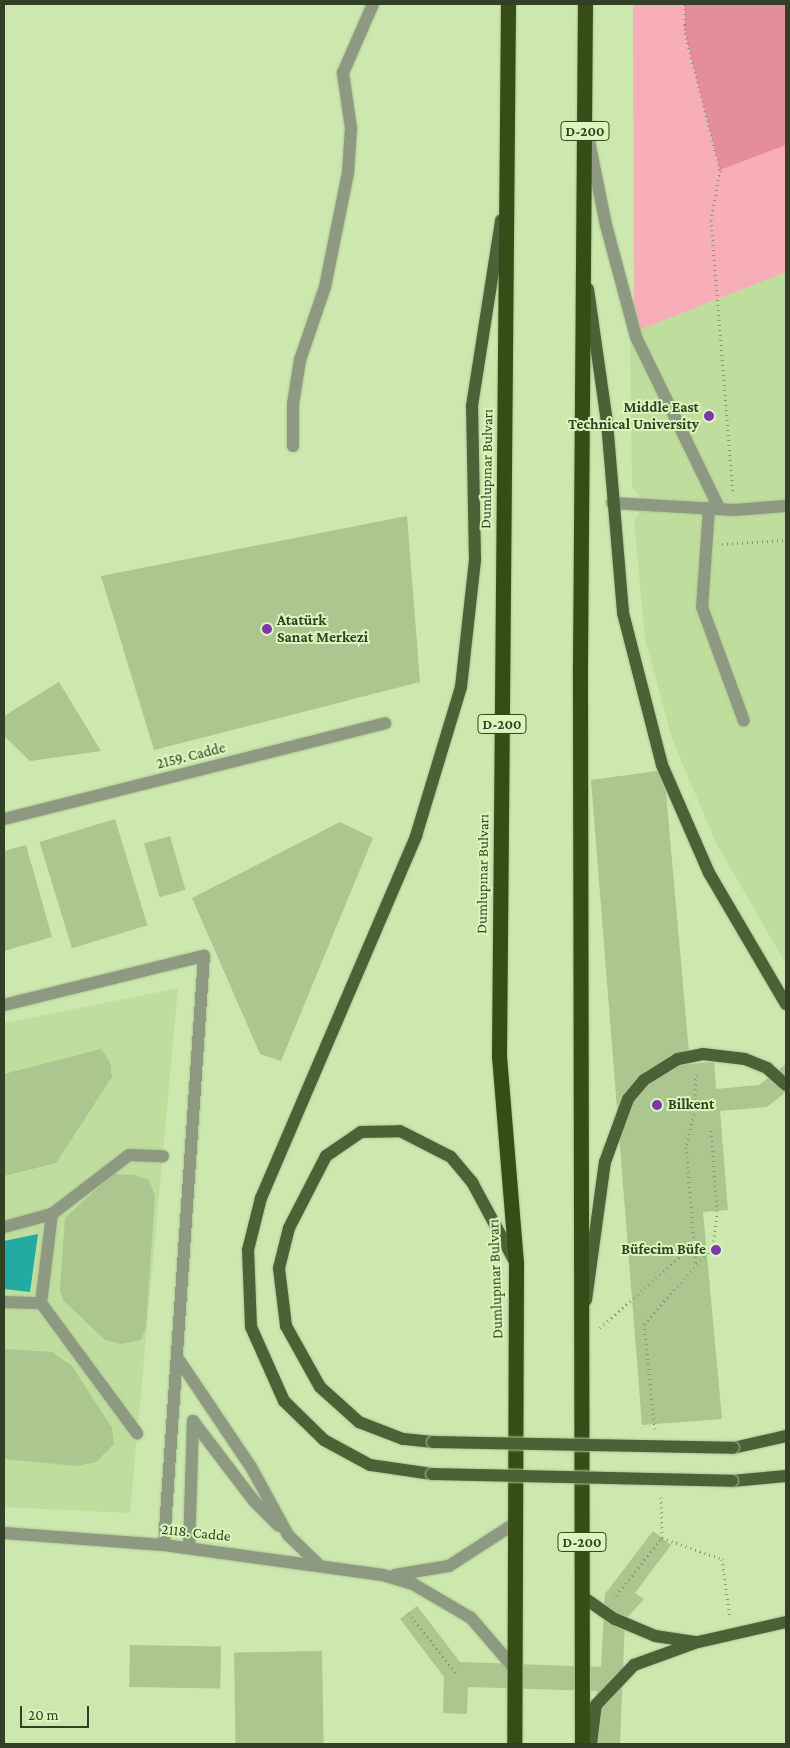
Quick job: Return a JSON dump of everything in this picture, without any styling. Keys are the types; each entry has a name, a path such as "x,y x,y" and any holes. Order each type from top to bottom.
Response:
{"highway":[{"name":"Dumlupınar Bulvarı","path":"508,4 499,1056 516,1264 517,1522 514,1744"},
{"name":"D-200","path":"582,1744 581,1343 585,4"}],"main road":[{"path":"507,183 472,406 475,560 461,687 416,836 261,1198 248,1250 251,1327 284,1401 324,1440 370,1465 432,1474 732,1481 786,1476"},
{"path":"584,259 607,422 612,503 623,613 662,765 709,873 786,1004"},
{"path":"581,1343 605,1162 628,1098 660,1069 678,1059 703,1054 746,1060 767,1068 786,1085"},
{"path":"516,1264 472,1182 450,1157 400,1131 360,1132 326,1156 289,1228 279,1268 286,1326 320,1387 359,1422 403,1439 433,1442 733,1448 786,1441"},
{"path":"733,1448 786,1436"},
{"path":"583,1597 615,1619 655,1636 698,1642"},
{"path":"591,1744 596,1705 634,1665 698,1642 786,1622"}],"street":[{"path":"293,446 293,404 300,360 325,287 348,173 351,128 343,73 372,4"},
{"path":"585,119 606,225 636,337 714,508 704,545 702,607 744,721"},
{"path":"612,503 734,510 786,506"},
{"name":"2159. Cadde","path":"4,819 385,724"},
{"path":"4,1005 204,956 179,1360 164,1545"},
{"path":"4,1227 52,1214 129,1155 163,1156"},
{"path":"52,1214 40,1304 137,1433"},
{"path":"4,1302 40,1304"},
{"path":"179,1360 251,1467 288,1535"},
{"path":"190,1548 193,1421 254,1501 318,1563"},
{"path":"383,1575 415,1574 449,1566 517,1522"},
{"name":"2118. Cadde","path":"4,1533 164,1545 318,1563 383,1575"},
{"path":"383,1575 413,1584 471,1618 514,1668"}],"path":[{"path":"685,4 685,33 720,170 711,220 734,510"},
{"path":"704,545 786,540"},
{"path":"696,1071 694,1114 686,1147 696,1267"},
{"path":"711,1130 717,1211"},
{"path":"581,1343 694,1243"},
{"path":"616,1595 662,1538"},
{"path":"408,1613 457,1674"}],"shaded area":[{"name":"Middle East Technical University","path":"633,4 786,4 786,964 716,843 672,739 645,639 634,521 645,504 632,487 630,344 636,337"},
{"path":"633,4 786,4 786,272 634,332"},
{"path":"685,4 786,4 786,145 720,170 685,33"},
{"path":"178,988 130,1513 4,1507 4,1023"}],"water":[{"path":"38,1234 30,1292 4,1289 4,1241"}],"building":[{"name":"Atatürk Sanat Merkezi","path":"407,516 420,682 154,750 101,576"},
{"path":"59,682 101,751 30,761 4,736 4,716"},
{"path":"664,770 690,1064 714,1062 716,1089 759,1085 786,1064 786,1092 767,1107 720,1111 728,1210 703,1212 722,1419 642,1425 591,780"},
{"path":"115,819 147,925 72,948 39,842"},
{"path":"340,822 373,838 281,1061 260,1054 192,898"},
{"path":"170,836 185,890 159,897 144,843"},
{"path":"26,845 52,937 4,951 4,851"},
{"path":"101,1049 110,1062 112,1077 56,1163 4,1176 4,1074"},
{"path":"113,1174 135,1175 149,1180 155,1196 146,1327 141,1340 121,1344 105,1340 63,1300 60,1290 65,1218"},
{"path":"4,1349 52,1352 72,1366 112,1428 114,1444 96,1462 77,1466 4,1459"},
{"path":"653,1531 671,1545 635,1593 644,1599 625,1620 620,1744 595,1744 597,1691 468,1687 467,1714 443,1713 444,1677 400,1619 417,1606 460,1662 601,1667 605,1594"},
{"path":"130,1645 221,1647 220,1689 129,1687"},
{"path":"322,1651 324,1744 236,1744 234,1653"}],"place":[{"name":"Middle East Technical University","path":"709,416"},
{"name":"Atatürk Sanat Merkezi","path":"267,629"},
{"name":"Bilkent","path":"657,1105"},
{"name":"Büfecim Büfe","path":"716,1250"}]}
